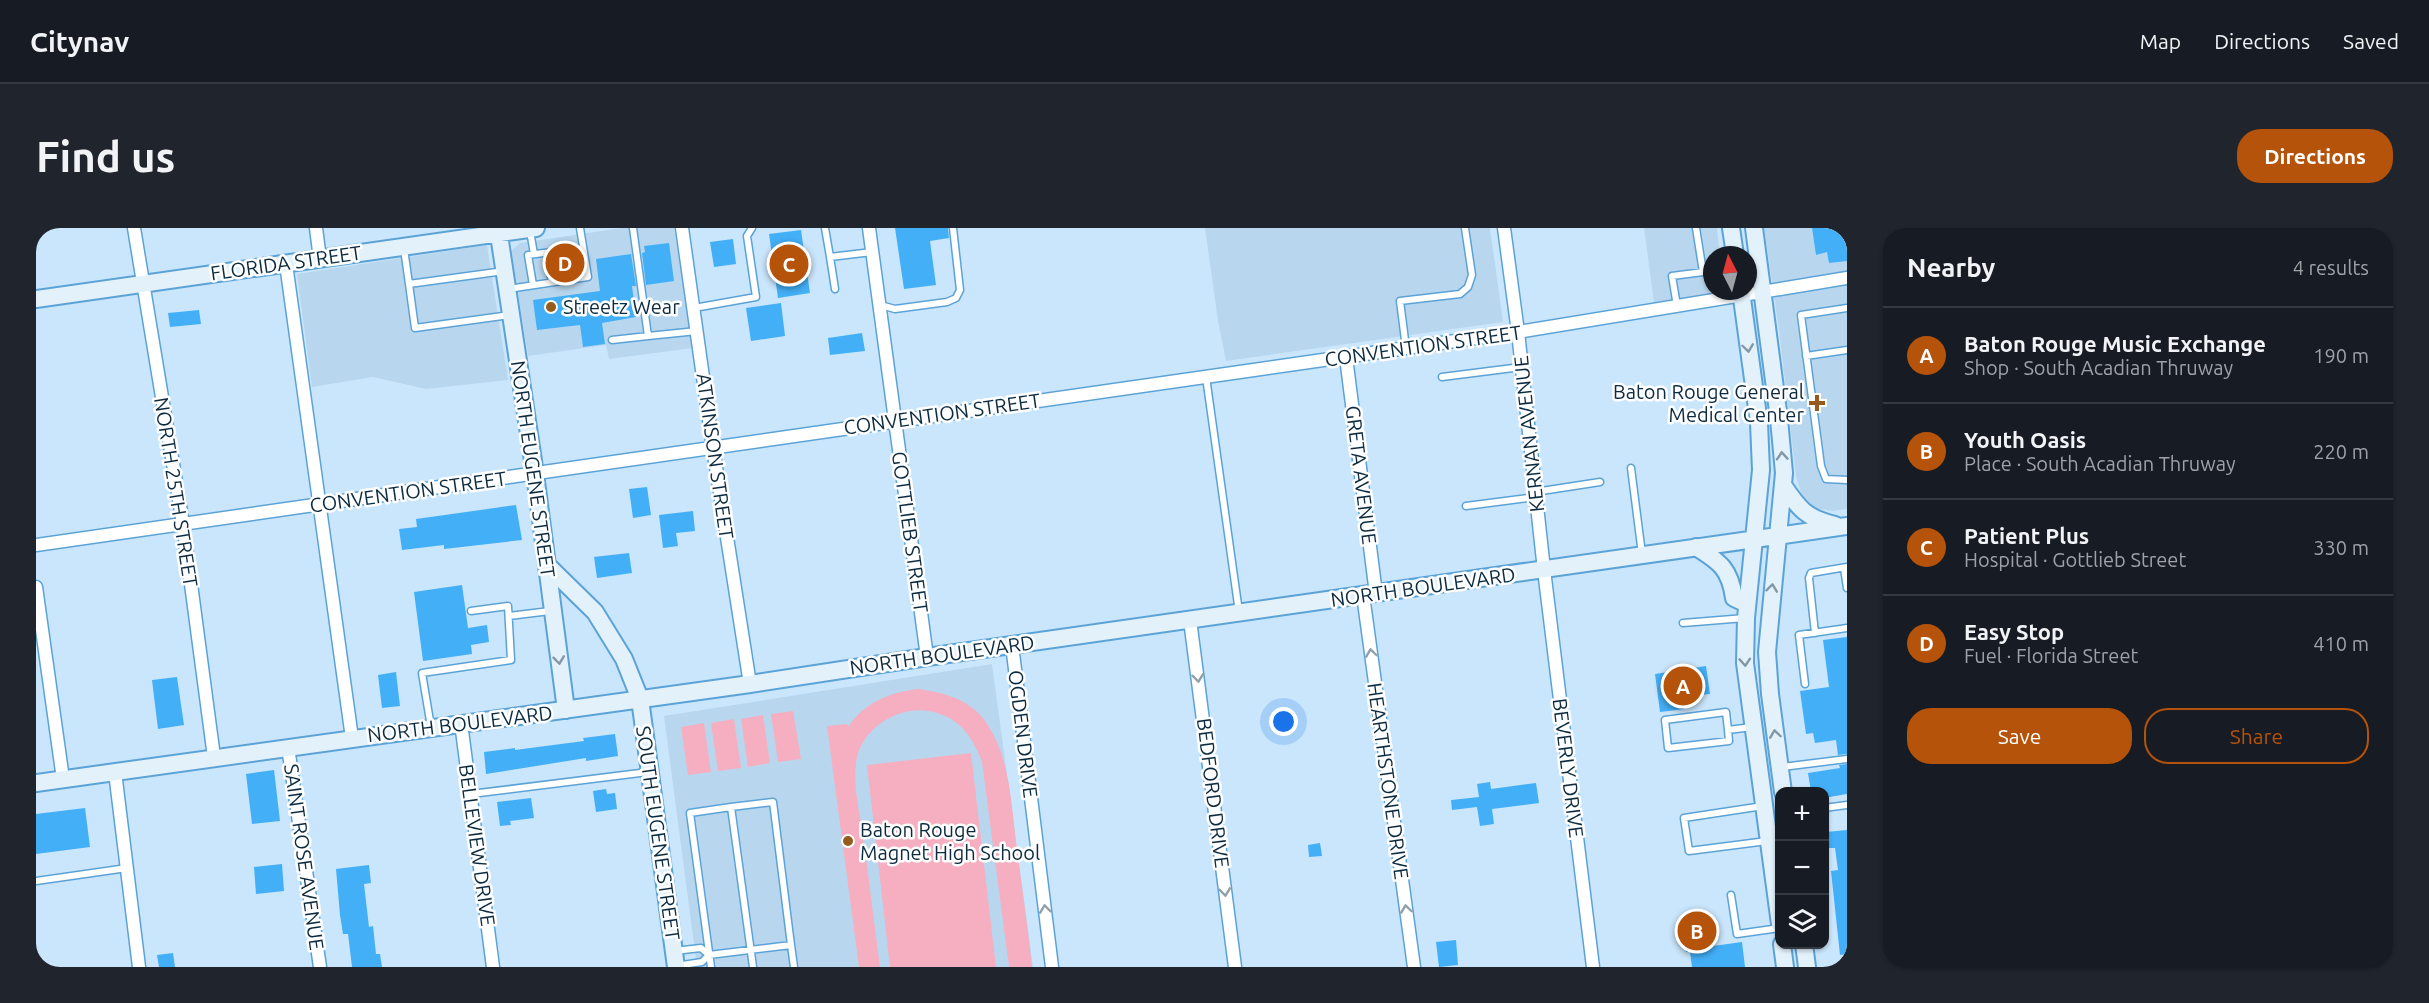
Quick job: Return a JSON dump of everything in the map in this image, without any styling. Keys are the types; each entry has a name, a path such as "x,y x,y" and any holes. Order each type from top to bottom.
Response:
{"street":[{"name":"NORTH 25TH STREET","path":"134,228 183,524 214,757"},
{"path":"316,228 320,258"},
{"name":"FLORIDA STREET","path":"36,299 404,247 499,231 533,228"},
{"name":"ATKINSON STREET","path":"682,228 750,684"},
{"name":"GOTTLIEB STREET","path":"869,228 927,657"},
{"name":"KERNAN AVENUE","path":"1504,228 1518,332 1544,570"},
{"path":"1731,228 1734,246"},
{"path":"1754,228 1781,442 1783,485 1767,652 1782,787"},
{"name":"NORTH EUGENE STREET","path":"499,231 535,474 566,710"},
{"path":"286,264 352,738"},
{"name":"CONVENTION STREET","path":"1757,293 1847,278"},
{"name":"CONVENTION STREET","path":"36,545 1518,332 1709,300"},
{"path":"1742,300 1760,448 1759,494 1746,611 1745,663 1775,895"},
{"name":"GRETA AVENUE","path":"1346,357 1370,595"},
{"path":"1783,485 1801,510 1817,521 1844,526"},
{"name":"NORTH BOULEVARD","path":"36,783 750,684 1844,526"},
{"path":"1696,547 1723,566 1731,580 1734,598 1746,611"},
{"name":"SOUTH EUGENE STREET","path":"547,565 595,612 624,659 640,699 675,961"},
{"name":"BEVERLY DRIVE","path":"1544,570 1593,967"},
{"path":"36,587 63,779"},
{"name":"HEARTHSTONE DRIVE","path":"1370,595 1414,967"},
{"name":"BEDFORD DRIVE","path":"1190,620 1235,967"},
{"name":"OGDEN DRIVE","path":"1012,645 1052,967"},
{"name":"BELLEVIEW DRIVE","path":"461,723 493,967"},
{"name":"SAINT ROSE AVENUE","path":"288,747 320,967"},
{"path":"115,772 139,967"},
{"path":"1783,949 1785,967"},
{"path":"1805,949 1807,967"}],"lane":[{"path":"533,228 534,254"},
{"path":"507,289 588,277 580,228"},
{"path":"633,228 648,336"},
{"path":"694,308 756,297 747,236 752,228"},
{"path":"825,228 835,289"},
{"path":"879,304 895,309 946,302 956,298 960,290 953,228"},
{"path":"1406,348 1400,301 1460,294 1468,287 1472,275 1465,228"},
{"path":"1677,306 1672,276 1703,272 1696,228"},
{"path":"404,247 415,328 511,315"},
{"path":"532,285 528,255 565,253 583,248"},
{"path":"830,257 872,252"},
{"path":"568,270 570,279"},
{"path":"409,284 505,271"},
{"path":"550,272 552,282"},
{"path":"1847,308 1801,315 1821,466 1826,479 1847,480"},
{"path":"612,340 697,332"},
{"path":"1806,356 1847,350"},
{"path":"1442,377 1522,367"},
{"path":"1206,377 1239,613"},
{"path":"1631,468 1642,556"},
{"path":"1466,506 1600,482"},
{"path":"1815,633 1809,578 1811,573 1845,567 1847,588"},
{"path":"431,728 423,673 512,660 508,606 471,611"},
{"path":"509,616 553,610"},
{"path":"1683,623 1746,611"},
{"path":"1805,684 1799,635 1847,628"},
{"path":"1725,712 1728,730 1729,741 1668,748 1665,720 1725,712"},
{"path":"1728,730 1753,727"},
{"path":"1780,767 1847,759"},
{"path":"470,794 649,772"},
{"path":"711,967 690,813 773,802 795,967"},
{"path":"1829,807 1847,805"},
{"path":"1763,806 1684,818 1689,852 1768,841"},
{"path":"731,807 753,967"},
{"path":"36,881 127,868"},
{"path":"1731,895 1737,934 1775,927"},
{"path":"675,961 701,948 709,954 792,945"},
{"path":"675,961 702,962 709,954"}],"shaded area":[{"path":"622,228 674,228 693,348 609,359 606,345 528,356 511,251 520,243"},
{"path":"1205,228 1490,228 1503,322 1226,361"},
{"path":"1644,228 1717,228 1719,246 1703,246 1703,300 1714,300 1655,310"},
{"name":"Baton Rouge General Medical Center","path":"1764,228 1847,228 1847,509 1832,511 1811,507 1801,493 1796,476 1779,330"},
{"path":"487,245 508,380 426,389 373,377 312,387 297,274"},
{"name":"Baton Rouge Magnet High School","path":"992,664 1033,967 697,967 664,716"},
{"path":"917,689 946,695 972,707 994,735 1005,766 1011,799 1032,967 1009,967 982,762 974,743 956,722 948,717 917,710 895,715 875,728 867,736 857,757 855,776 857,796 880,967 859,967 827,726 847,724 848,727 862,711 878,700"},
{"path":"793,711 801,759 778,762 771,714"},
{"path":"763,715 770,763 748,767 741,719"},
{"path":"734,719 741,768 718,771 711,723"},
{"path":"704,723 711,772 688,775 681,727"},
{"path":"971,753 996,967 890,967 867,765"}],"building":[{"path":"895,228 948,228 949,238 930,241 936,285 904,289"},
{"path":"1812,228 1847,228 1847,261 1829,263 1827,252 1816,255"},
{"path":"801,230 810,293 778,298 769,234"},
{"path":"733,239 736,264 714,267 710,242"},
{"path":"669,243 674,281 646,285 642,253 645,252 644,246"},
{"path":"631,254 636,286 632,286 636,317 602,323 605,344 583,347 580,325 537,330 533,300 600,291 596,259"},
{"path":"781,303 785,336 751,341 746,308"},
{"path":"199,310 201,324 170,327 168,313"},
{"path":"862,333 865,351 830,355 828,338"},
{"path":"647,487 651,515 633,518 629,489"},
{"path":"516,505 522,540 444,549 444,545 402,550 399,529 417,527 416,519"},
{"path":"693,511 695,531 676,533 678,546 663,548 659,515"},
{"path":"629,553 632,573 597,578 594,557"},
{"path":"462,585 468,628 487,625 489,642 471,645 472,654 423,661 414,592"},
{"path":"1847,637 1847,754 1838,755 1836,740 1815,743 1813,733 1806,734 1800,691 1829,687 1823,640"},
{"path":"1706,666 1710,694 1683,697 1684,709 1660,712 1655,674"},
{"path":"396,672 400,706 382,708 378,675"},
{"path":"177,677 184,725 158,729 152,680"},
{"path":"615,734 618,756 586,761 586,758 486,774 484,752 584,741 583,738"},
{"path":"1847,764 1847,794 1829,797 1829,787 1810,787 1808,773 1840,768 1839,765"},
{"path":"274,770 280,821 252,824 246,774"},
{"path":"1490,782 1491,789 1536,783 1539,803 1492,809 1494,824 1480,826 1477,807 1452,810 1451,800 1479,797 1477,784"},
{"path":"606,789 607,794 615,793 617,809 596,812 593,791"},
{"path":"531,798 534,818 510,821 511,825 500,826 497,802"},
{"path":"85,808 90,847 36,854 36,814"},
{"path":"1847,830 1847,954 1840,955 1831,871 1838,870 1835,848 1829,848 1829,832"},
{"path":"1320,843 1322,856 1309,857 1308,845"},
{"path":"282,864 284,891 256,894 254,867"},
{"path":"369,865 371,883 364,884 369,927 373,926 376,954 380,954 382,967 352,967 348,934 343,934 336,869"},
{"path":"1709,916 1713,946 1742,942 1745,967 1692,967 1690,952 1686,952 1681,919"},
{"path":"1456,940 1458,965 1439,967 1436,942"},
{"path":"173,953 175,967 159,967 157,955"}],"place":[{"name":"Easy Stop","path":"565,263"},
{"name":"Patient Plus","path":"789,264"},
{"name":"Streetz Wear","path":"551,307"},
{"name":"Baton Rouge General Medical Center","path":"1817,403"},
{"name":"Baton Rouge Music Exchange","path":"1683,686"},
{"name":"Baton Rouge Magnet High School","path":"848,841"},
{"name":"Youth Oasis","path":"1697,931"}]}
